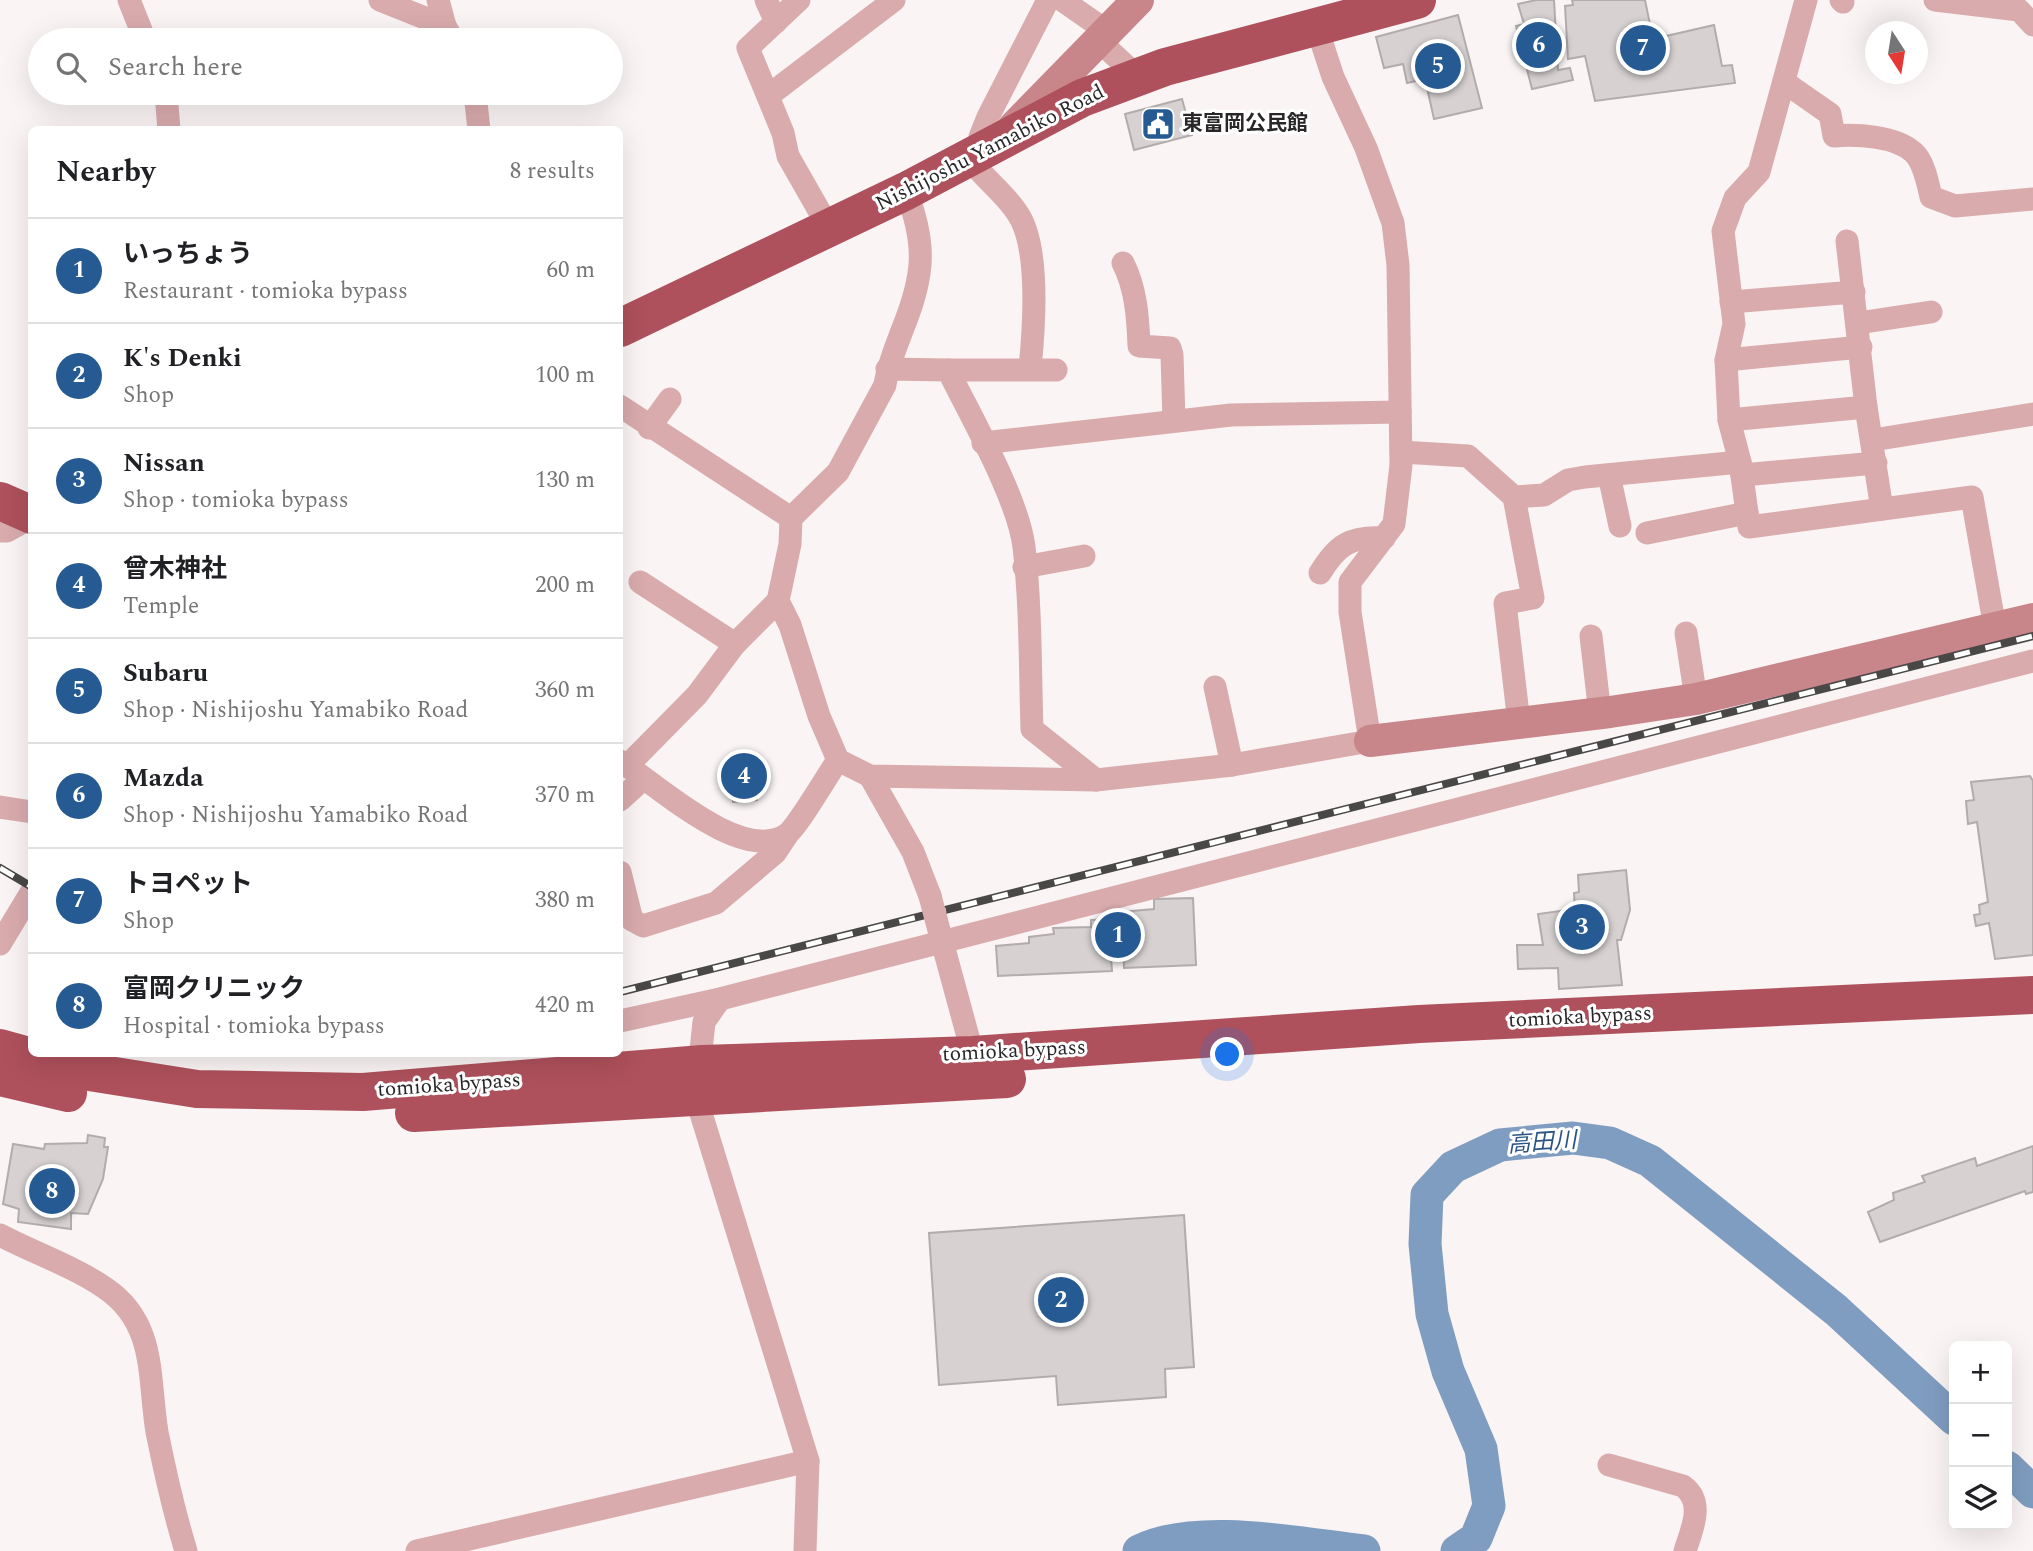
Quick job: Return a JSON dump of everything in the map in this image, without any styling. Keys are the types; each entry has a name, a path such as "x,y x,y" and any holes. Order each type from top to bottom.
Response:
{"highway":[{"name":"Nishijoshu Yamabiko Road","path":"623,327 906,191 1082,98 1322,17 1417,0"},
{"path":"0,500 28,514"},
{"name":"tomioka bypass","path":"0,1077 80,1096 190,1111 365,1115 509,1110 699,1081 973,1055 1419,1024 2033,995"},
{"name":"tomioka bypass","path":"34,1057 83,1070 211,1089 363,1092 1422,1051 2033,1021"},
{"name":"tomioka bypass","path":"0,1048 28,1055"}],"street":[{"path":"129,0 140,28"},
{"path":"380,0 439,28"},
{"path":"438,0 447,28"},
{"path":"766,0 776,22"},
{"path":"799,0 748,48 783,133 788,156 829,228"},
{"path":"768,96 894,0"},
{"path":"1030,368 1030,263 1024,225 980,137 1048,0"},
{"path":"1062,0 1103,36 1138,77"},
{"path":"984,149 1138,0"},
{"path":"1807,0 1759,172 1735,198 1723,231 1734,324 1727,360 1729,420 1741,468 1749,527 1972,497 1995,628"},
{"path":"1935,0 2019,10 2033,25"},
{"path":"1322,17 1333,77 1366,148 1393,223 1398,265 1401,452 1394,524 1350,582 1350,612 1370,741"},
{"path":"1784,82 1830,114 1834,136 1866,135 1912,150 1921,162 1931,197 1944,204 2033,199"},
{"path":"167,105 169,126"},
{"path":"476,105 479,126"},
{"path":"623,790 630,768 697,695 735,644 778,601 790,544 791,518 838,472 885,385 887,369 915,298 923,256 918,223 906,191"},
{"path":"1847,241 1866,407 1882,509"},
{"path":"1123,263 1132,288 1139,346 1170,348 1174,421"},
{"path":"1731,302 1854,292"},
{"path":"1858,323 1931,312"},
{"path":"1727,360 1861,347"},
{"path":"887,369 1056,370"},
{"path":"948,370 984,443 1015,515 1024,546 1032,729 1096,780"},
{"path":"649,428 670,399"},
{"path":"1729,420 1866,407"},
{"path":"623,408 649,428 791,518"},
{"path":"984,443 1231,415 1400,412"},
{"path":"1514,497 1544,495 1567,480 1741,468 1874,452 2033,414"},
{"path":"1401,452 1468,456 1514,497 1533,598 1505,603 1519,723"},
{"path":"1609,475 1620,526"},
{"path":"1647,533 1747,513"},
{"path":"0,531 7,531 28,518"},
{"path":"1320,573 1334,550 1366,537 1384,538"},
{"path":"1024,567 1084,556"},
{"path":"640,582 735,644"},
{"path":"778,601 790,625 819,716 838,760 870,776 1096,780 1231,765 1370,741 1696,699 2033,619"},
{"path":"1686,633 1696,699"},
{"path":"1591,636 1600,713"},
{"path":"623,1020 720,999 941,937 2033,661"},
{"path":"1215,687 1231,765"},
{"path":"623,884 632,920 643,926 716,903 775,853 838,760"},
{"path":"630,768 698,818 724,831 762,840 787,835"},
{"path":"870,776 913,852 930,896 973,1055"},
{"path":"0,807 28,811"},
{"path":"0,944 24,923"},
{"path":"720,999 704,1022 699,1081 808,1461 804,1551"},
{"path":"0,1235 105,1288 134,1315 146,1343 159,1441 172,1505 186,1551"},
{"path":"416,1551 808,1461"},
{"path":"1609,1465 1683,1486 1692,1493 1696,1506 1685,1551"}],"building":[{"path":"1554,0 1558,70 1570,68 1573,80 1532,89 1516,26 1524,24 1518,4"},
{"path":"1572,0 1645,0 1653,39 1714,25 1722,66 1732,65 1735,83 1595,101 1585,56 1568,59 1565,6 1573,5"},
{"path":"1458,15 1482,108 1434,119 1425,79 1407,83 1403,64 1384,68 1376,37"},
{"name":"東富岡公民館","path":"1182,99 1192,135 1134,150 1125,114"},
{"path":"751,761 752,790 756,790 757,800 733,802 732,792 739,792 735,763"},
{"path":"2030,776 2033,781 2033,955 1995,959 1989,923 1976,926 1974,915 1980,914 1979,905 1988,902 1977,822 1968,824 1966,801 1974,800 1971,782"},
{"path":"1626,870 1630,910 1621,940 1617,940 1622,985 1559,989 1558,968 1518,969 1517,945 1543,945 1538,914 1575,909 1574,893 1579,892 1578,875"},
{"path":"1193,898 1196,965 1124,968 1123,942 1110,942 1112,971 998,976 996,946 1029,943 1029,937 1054,934 1053,928 1091,927 1091,920 1122,919 1121,912 1154,909 1154,899"},
{"path":"88,1135 105,1138 104,1147 108,1147 103,1179 88,1214 71,1213 71,1229 18,1222 19,1209 3,1204 13,1144 44,1149 45,1144 87,1143"},
{"path":"2033,1146 2033,1192 2026,1194 2025,1191 1880,1242 1868,1212 1894,1200 1893,1193 1925,1182 1922,1176 1975,1158 1977,1166"},
{"path":"1184,1215 1194,1367 1165,1369 1166,1397 1058,1405 1056,1376 939,1385 929,1233"}],"waterway":[{"name":"高田川","path":"1457,1551 1476,1538 1489,1506 1481,1449 1448,1371 1432,1314 1425,1244 1427,1195 1453,1167 1500,1145 1573,1138 1610,1143 1650,1161 1836,1310 1949,1414"},
{"name":"高田川","path":"2012,1472 2033,1492"},
{"name":"高田川","path":"1139,1551 1163,1542 1219,1536 1280,1540 1364,1551"}],"railway":[{"path":"623,991 2033,636"},
{"path":"0,868 28,885"}],"place":[{"name":"Mazda","path":"1539,45"},
{"name":"トヨペット","path":"1643,48"},
{"name":"Subaru","path":"1438,66"},
{"name":"東富岡公民館","path":"1158,124"},
{"name":"曾木神社","path":"744,776"},
{"name":"Nissan","path":"1582,927"},
{"name":"いっちょう","path":"1118,935"},
{"name":"富岡クリニック","path":"52,1191"},
{"name":"K's Denki","path":"1061,1300"}]}
